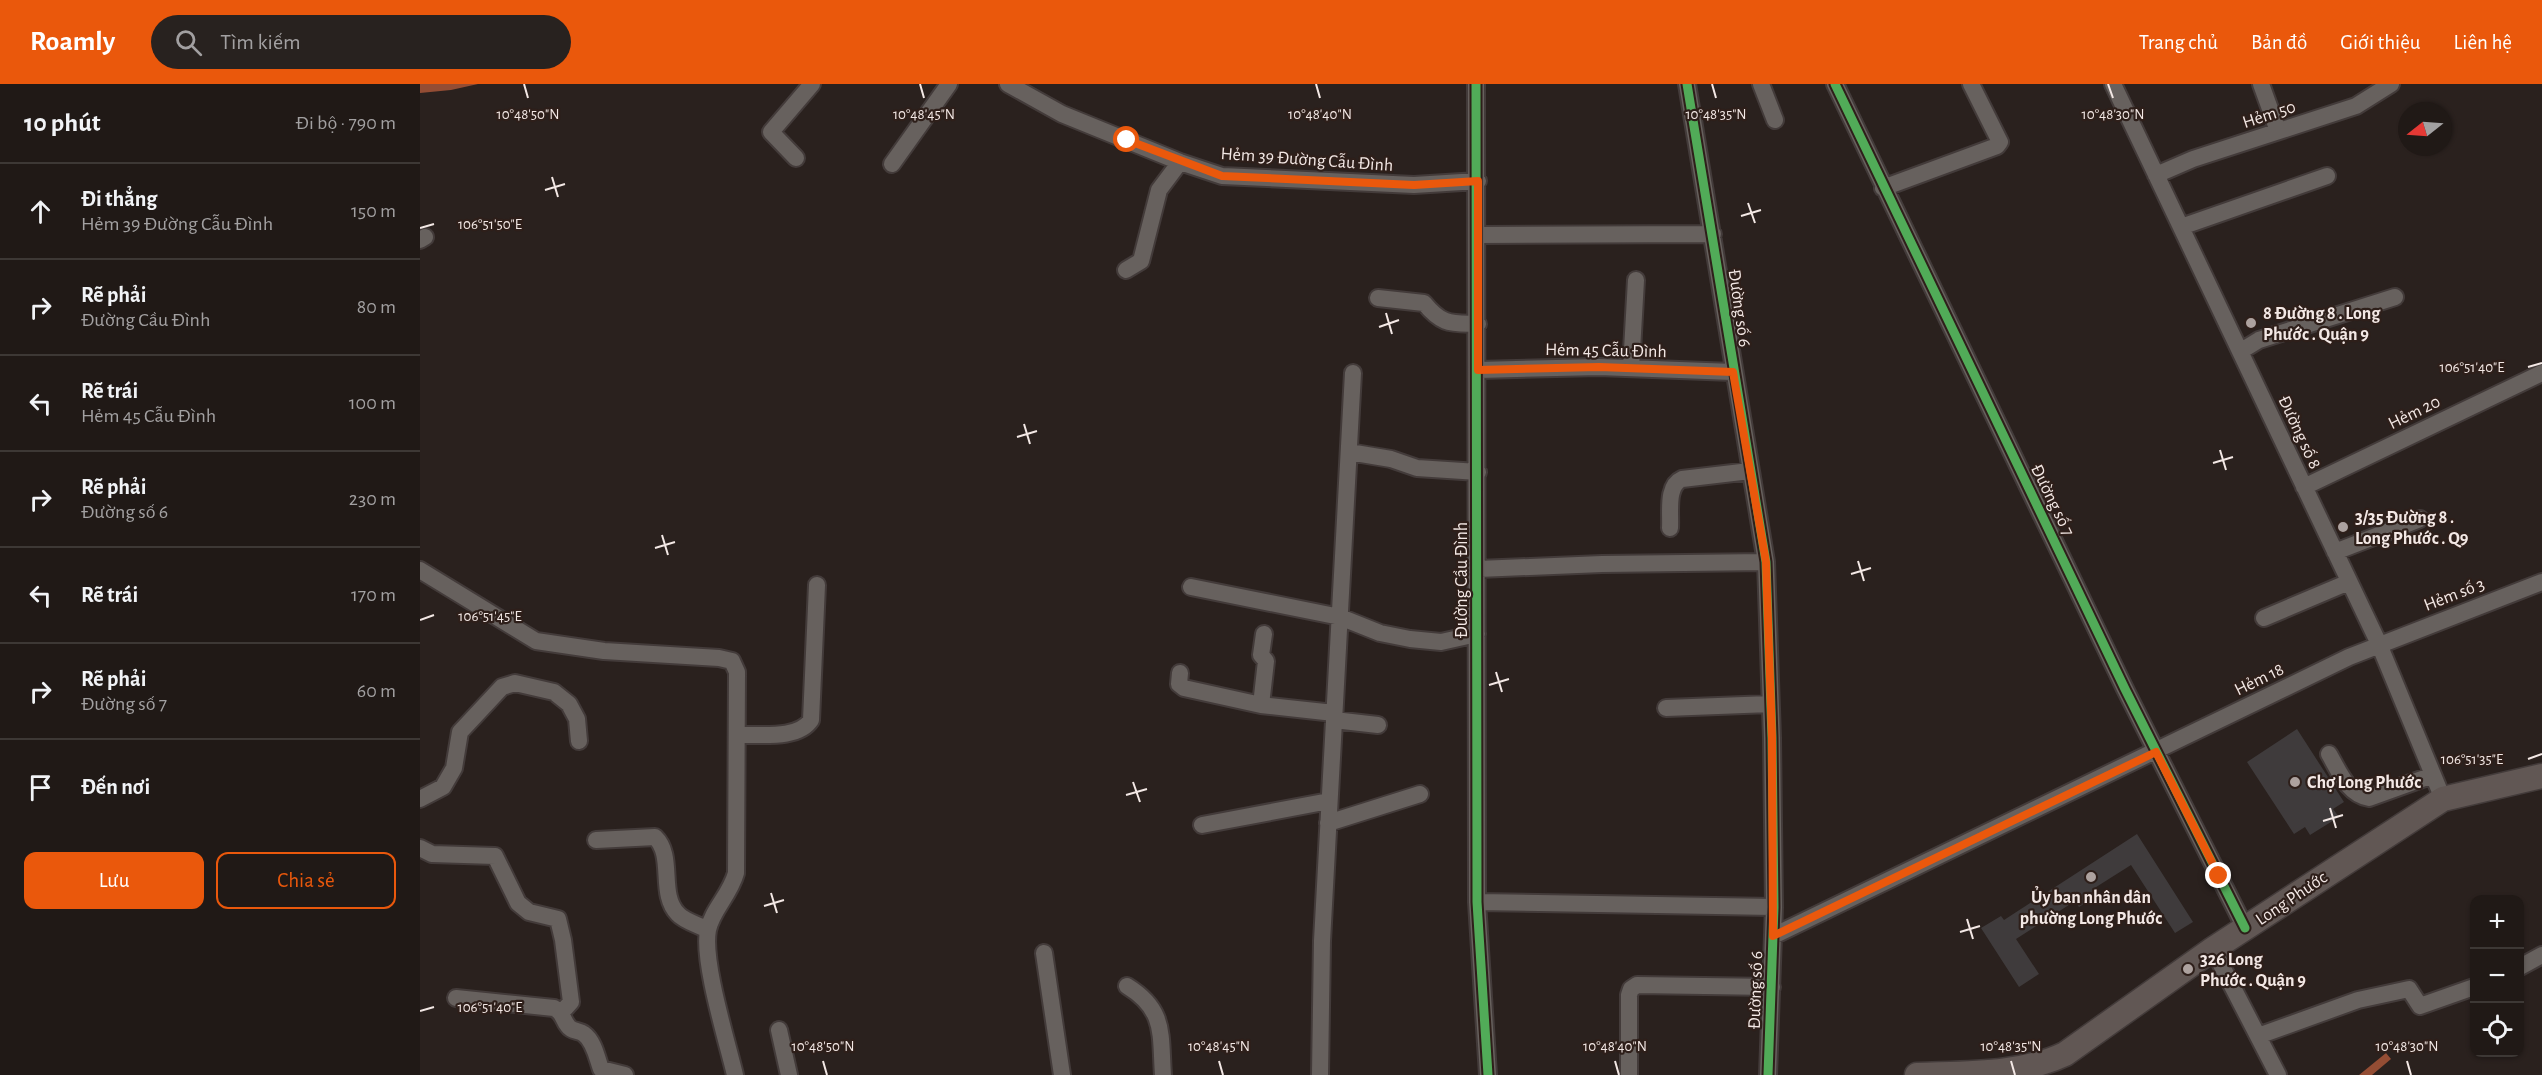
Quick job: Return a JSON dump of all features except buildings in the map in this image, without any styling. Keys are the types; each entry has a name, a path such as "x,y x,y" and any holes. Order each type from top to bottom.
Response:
{"street":[{"path":"796,158 771,132 812,84"},
{"path":"892,164 949,84"},
{"name":"Hẻm 39 Đường Cẫu Đình","path":"1008,84 1062,114 1180,162 1222,176 1414,185 1478,181"},
{"name":"Đường Cầu Đình","path":"1476,84 1478,181 1477,902 1488,1075"},
{"name":"Đường số 6","path":"1687,84 1766,562 1774,907 1768,1075"},
{"path":"1761,84 1775,120"},
{"name":"Đường số 7","path":"1835,84 2156,752 2245,928"},
{"path":"1883,188 1997,146 2001,142 1971,84"},
{"name":"Đường số 8","path":"2113,84 2379,644 2443,799"},
{"path":"2261,84 2278,131"},
{"name":"Hẻm 50","path":"2156,175 2193,159 2356,106 2391,84"},
{"path":"1126,270 1141,261 1160,190 1180,162"},
{"path":"2181,227 2327,176"},
{"path":"1478,235 1713,234"},
{"path":"1631,368 1636,280"},
{"path":"2241,351 2259,340 2395,297"},
{"path":"1378,298 1424,303 1437,319 1445,322 1478,324"},
{"name":"Hẻm 45 Cẫu Đình","path":"1478,370 1631,368 1733,372"},
{"path":"1320,1075 1322,941 1353,373"},
{"name":"Hẻm 20","path":"2304,487 2542,373"},
{"path":"1349,452 1391,459 1417,468 1478,472"},
{"path":"1670,528 1672,489 1675,482 1683,479 1750,471"},
{"path":"2335,552 2420,519"},
{"path":"1478,569 1602,564 1766,562"},
{"path":"420,570 536,640 604,651 727,658 732,662 737,672 736,873 732,890 718,907 708,930 707,954 735,1075"},
{"path":"2264,618 2349,582"},
{"name":"Hẻm số 3","path":"2379,644 2542,582"},
{"path":"738,735 796,732 807,726 811,720 817,585"},
{"path":"1191,587 1340,617 1380,633 1410,639 1441,642 1478,634"},
{"path":"1261,705 1266,661 1261,655 1264,634"},
{"name":"Hẻm 18","path":"1773,936 2379,644"},
{"path":"1180,673 1179,684 1184,688 1261,705 1378,725"},
{"path":"420,799 443,787 454,768 460,732 502,687 515,683 554,692 569,704 577,719 579,741"},
{"path":"1666,708 1770,704"},
{"path":"2329,754 2346,784 2360,796 2368,798 2433,775"},
{"name":"Long Phước","path":"1917,1075 2008,1073 2046,1065 2065,1054 2213,949 2443,799 2542,776"},
{"path":"1328,823 1420,794"},
{"path":"1202,825 1329,801"},
{"path":"596,840 655,837 663,847 671,903 678,915 708,930"},
{"path":"420,848 432,854 495,856 518,903 529,912 558,919 571,1002 562,1012"},
{"path":"1477,902 1774,907"},
{"path":"2213,949 2278,1075"},
{"path":"1044,953 1062,1075"},
{"path":"2524,965 2542,955"},
{"path":"1629,1075 1629,995 1631,989 1637,985 1772,987"},
{"path":"1127,986 1146,997 1157,1017 1163,1075"},
{"path":"2258,1036 2358,1000 2409,989 2420,1006 2470,989"},
{"path":"456,998 554,1008 562,1012 567,1026 587,1037 601,1069 625,1075"},
{"path":"779,1030 789,1075"}],"shaded area":[{"path":"420,84 478,84 420,93"},
{"path":"2386,1053 2391,1059 2372,1075 2359,1075"}],"cycle path":[{"path":"1476,84 1477,902 1488,1075"},
{"path":"1687,84 1766,562 1772,738 1774,907 1768,1075"},
{"path":"1835,84 2125,689 2245,928"}],"place":[{"name":"8 Đường 8 . Long Phước . Quận 9","path":"2251,323"},
{"name":"3/35 Đường 8 . Long Phước . Q9","path":"2343,527"},
{"name":"Chợ Long Phước","path":"2295,782"},
{"name":"Ủy ban nhân dân phường Long Phước","path":"2091,877"},
{"name":"326 Long Phước . Quận 9","path":"2188,969"}],"route":[{"path":"1127,140 1222,176 1414,185 1478,181 1478,370 1599,367 1733,372 1766,562 1772,738 1773,936 2156,752 2219,876"}]}
